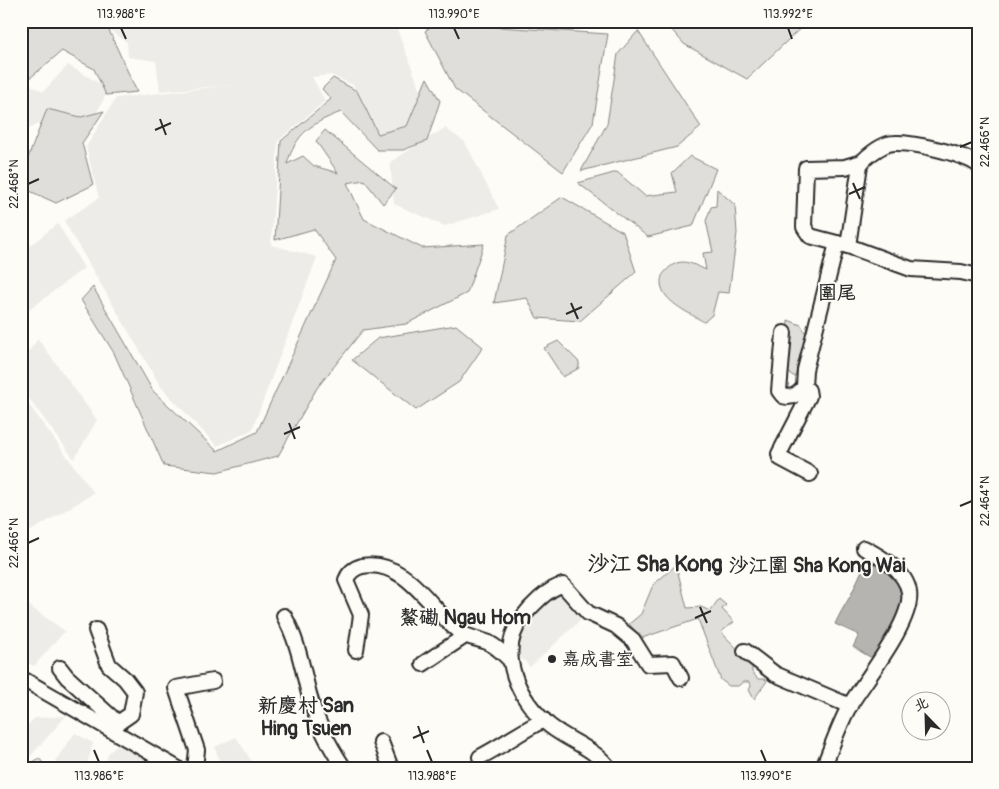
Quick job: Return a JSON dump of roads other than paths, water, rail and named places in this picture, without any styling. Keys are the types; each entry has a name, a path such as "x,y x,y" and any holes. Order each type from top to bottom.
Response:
{"street":[{"path":"978,165 957,156 916,145 895,144 886,145 862,162 845,168 806,168 804,227 810,236 911,269 961,272 978,276"},
{"path":"784,333 779,391 783,396 791,397 800,392 804,387 805,370 842,245 862,162"},
{"path":"804,387 808,390 809,396 779,456 810,474"},
{"path":"822,768 850,706 905,617 910,597 907,584 902,576 878,555 864,548"},
{"path":"356,650 361,615 346,580 351,571 361,567 381,568 404,575 465,636 491,644 510,660"},
{"path":"609,768 595,754 556,731 544,720 520,688 515,680 510,660 518,623 551,590 563,585 588,614 616,626 633,640 648,664 673,663 681,678"},
{"path":"284,616 298,649 309,695 322,733 344,768"},
{"path":"96,630 109,665 125,678 135,692 131,714 116,727"},
{"path":"423,664 465,636"},
{"path":"745,651 775,674 850,706"},
{"path":"60,668 116,727"},
{"path":"21,678 116,727 177,768"},
{"path":"195,768 197,750 172,688 214,681"},
{"path":"480,757 520,731 544,720"},
{"path":"381,742 390,768"}],"place":[{"name":"嘉成書室","path":"552,659"}],"district":[{"name":"圍尾","path":"837,293"},
{"name":"沙江 Sha Kong","path":"655,564"},
{"name":"沙江圍 Sha Kong Wai","path":"817,565"},
{"name":"鰲磡 Ngau Hom","path":"465,617"},
{"name":"新慶村 San Hing Tsuen","path":"306,716"}]}
